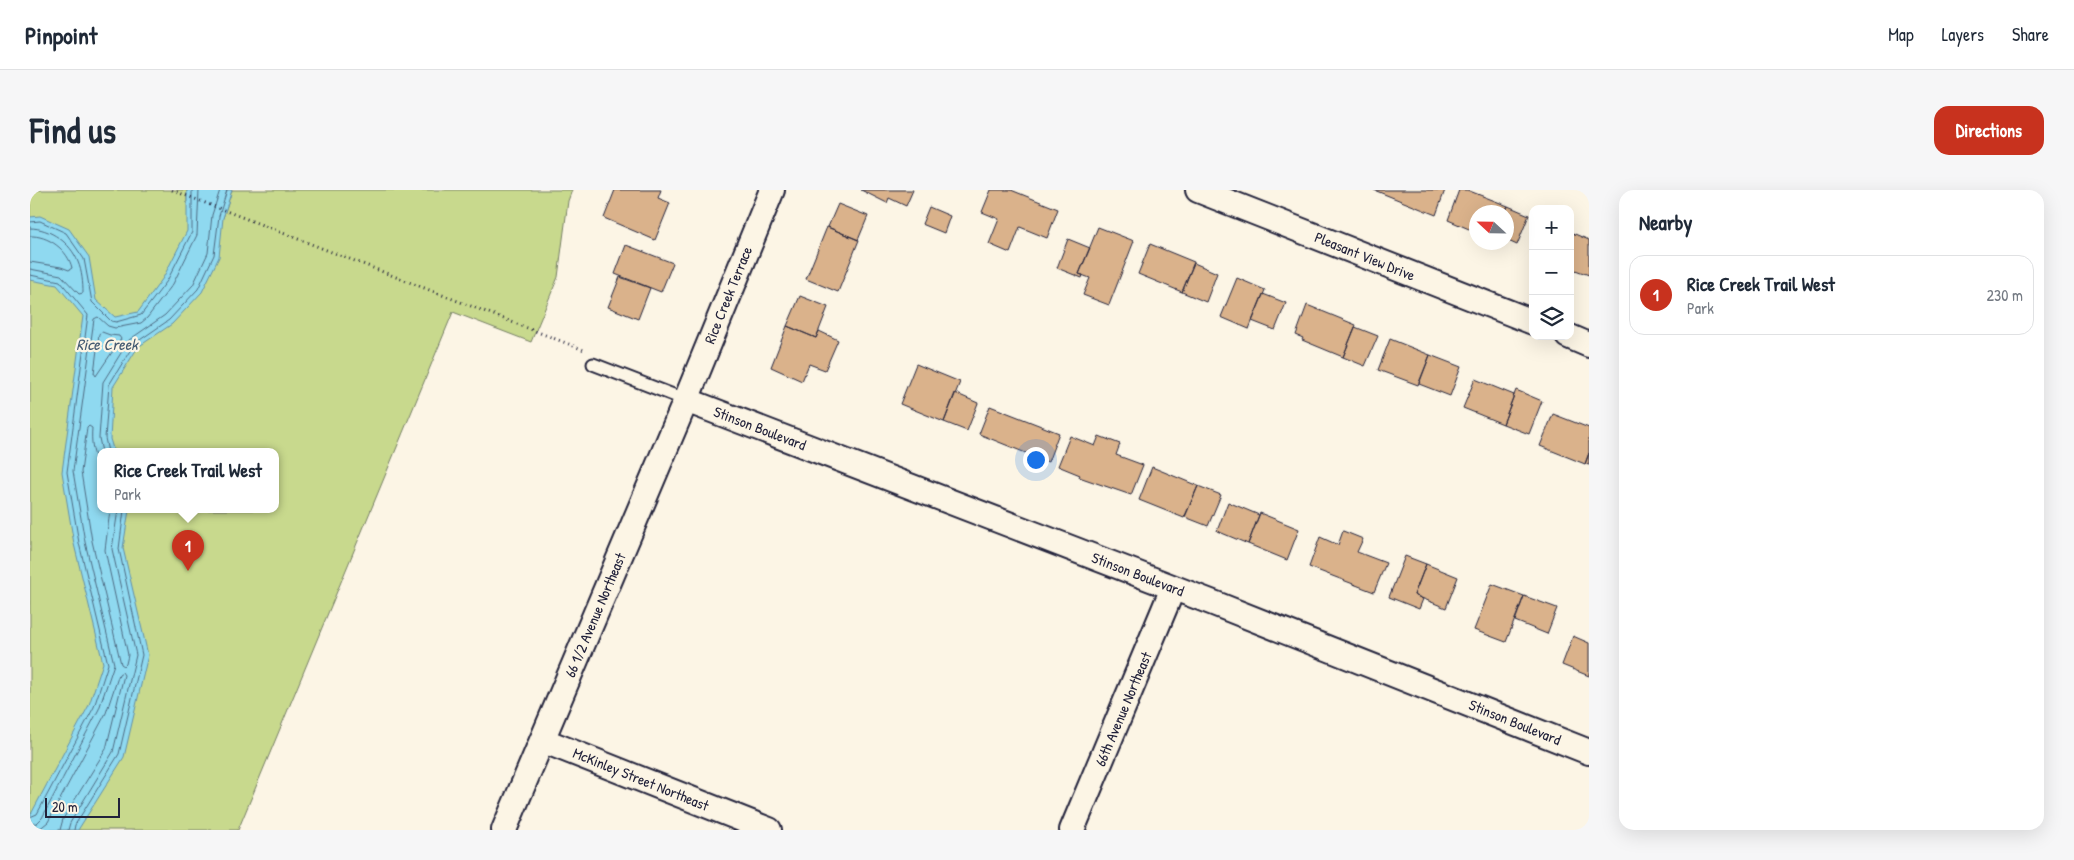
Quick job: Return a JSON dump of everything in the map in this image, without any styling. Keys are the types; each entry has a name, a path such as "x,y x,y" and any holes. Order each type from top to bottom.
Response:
{"street":[{"name":"Rice Creek Terrace","path":"686,400 772,190"},
{"name":"Pleasant View Drive","path":"1198,190 1529,320"},
{"path":"1574,339 1589,345"},
{"name":"Stinson Boulevard","path":"686,400 1173,588 1589,752"},
{"name":"66 1/2 Avenue Northeast","path":"504,830 686,400"},
{"name":"66th Avenue Northeast","path":"1072,830 1173,588"},
{"name":"McKinley Street Northeast","path":"542,740 769,830"}],"lane":[{"path":"594,364 686,400"}],"path":[{"path":"173,190 228,213 588,351 594,364"}],"green space":[{"path":"30,190 187,190 187,204 223,218 232,190 572,190 568,201 558,277 531,342 453,312 238,830 30,830"}],"water":[{"name":"Rice Creek","path":"187,190 232,190 223,218 219,257 202,292 172,324 138,347 113,387 110,439 113,448 97,448 97,513 129,513 123,548 148,655 124,757 78,830 30,830 30,816 89,705 103,663 74,544 62,472 83,316 57,285 30,280 30,217 40,216 69,229 89,257 96,300 115,317 138,312 163,278 187,231"}],"building":[{"path":"615,190 661,190 658,198 670,203 655,240 604,218"},
{"path":"861,190 913,190 906,206 889,198 887,203"},
{"path":"991,190 1011,190 1058,209 1047,238 1020,227 1010,253 989,244 999,219 982,212"},
{"path":"1374,190 1445,190 1436,215"},
{"path":"1459,190 1467,190 1505,205 1469,205 1469,229 1448,220"},
{"path":"838,204 868,216 858,240 828,227"},
{"path":"929,207 950,216 944,233 922,224"},
{"path":"1514,209 1529,215 1517,245 1514,244"},
{"path":"827,227 859,240 838,292 806,279"},
{"path":"1098,227 1134,241 1109,305 1083,295 1090,278 1079,274"},
{"path":"1574,234 1589,240 1589,275 1574,269"},
{"path":"1068,239 1090,248 1079,274 1083,275 1082,278 1057,268"},
{"path":"1150,244 1194,262 1182,292 1138,274"},
{"path":"626,245 673,263 661,292 615,274"},
{"path":"1194,263 1217,273 1206,302 1182,292"},
{"path":"620,277 650,288 638,319 608,307"},
{"path":"1237,278 1265,290 1249,329 1221,317"},
{"path":"1263,294 1286,303 1275,330 1252,321"},
{"path":"800,296 828,307 816,338 787,326"},
{"path":"1307,305 1356,325 1343,357 1302,340 1303,338 1296,335"},
{"path":"787,326 816,338 819,331 838,340 825,370 809,364 802,381 771,367"},
{"path":"1355,327 1378,336 1365,366 1343,357"},
{"path":"1390,339 1430,355 1418,385 1378,370"},
{"path":"1430,355 1461,367 1450,396 1419,384"},
{"path":"916,364 960,382 944,422 900,404"},
{"path":"1475,379 1514,395 1503,424 1463,408"},
{"path":"1516,390 1542,401 1529,434 1503,424"},
{"path":"955,393 978,403 967,431 944,422"},
{"path":"990,406 1059,433 1048,462 979,434"},
{"path":"1553,414 1589,428 1589,453 1585,464 1540,446"},
{"path":"1070,436 1095,446 1099,436 1120,444 1116,455 1143,465 1131,495 1079,477 1080,475 1058,466"},
{"path":"1589,453 1589,465 1585,464"},
{"path":"1152,467 1198,486 1184,518 1139,500"},
{"path":"1198,486 1221,495 1208,526 1185,517"},
{"path":"1228,502 1259,515 1248,544 1217,531"},
{"path":"1260,513 1299,529 1287,560 1248,544"},
{"path":"1343,531 1363,539 1357,552 1386,563 1374,592 1309,567 1320,537 1338,545"},
{"path":"1405,556 1426,564 1414,595 1423,599 1419,609 1389,597"},
{"path":"1426,564 1458,577 1446,608 1414,595"},
{"path":"1492,584 1524,596 1506,642 1474,630"},
{"path":"1524,596 1557,608 1547,634 1515,621"},
{"path":"1573,636 1589,643 1589,676 1562,665"}],"place":[{"name":"Rice Creek Trail West","path":"188,571"}]}
